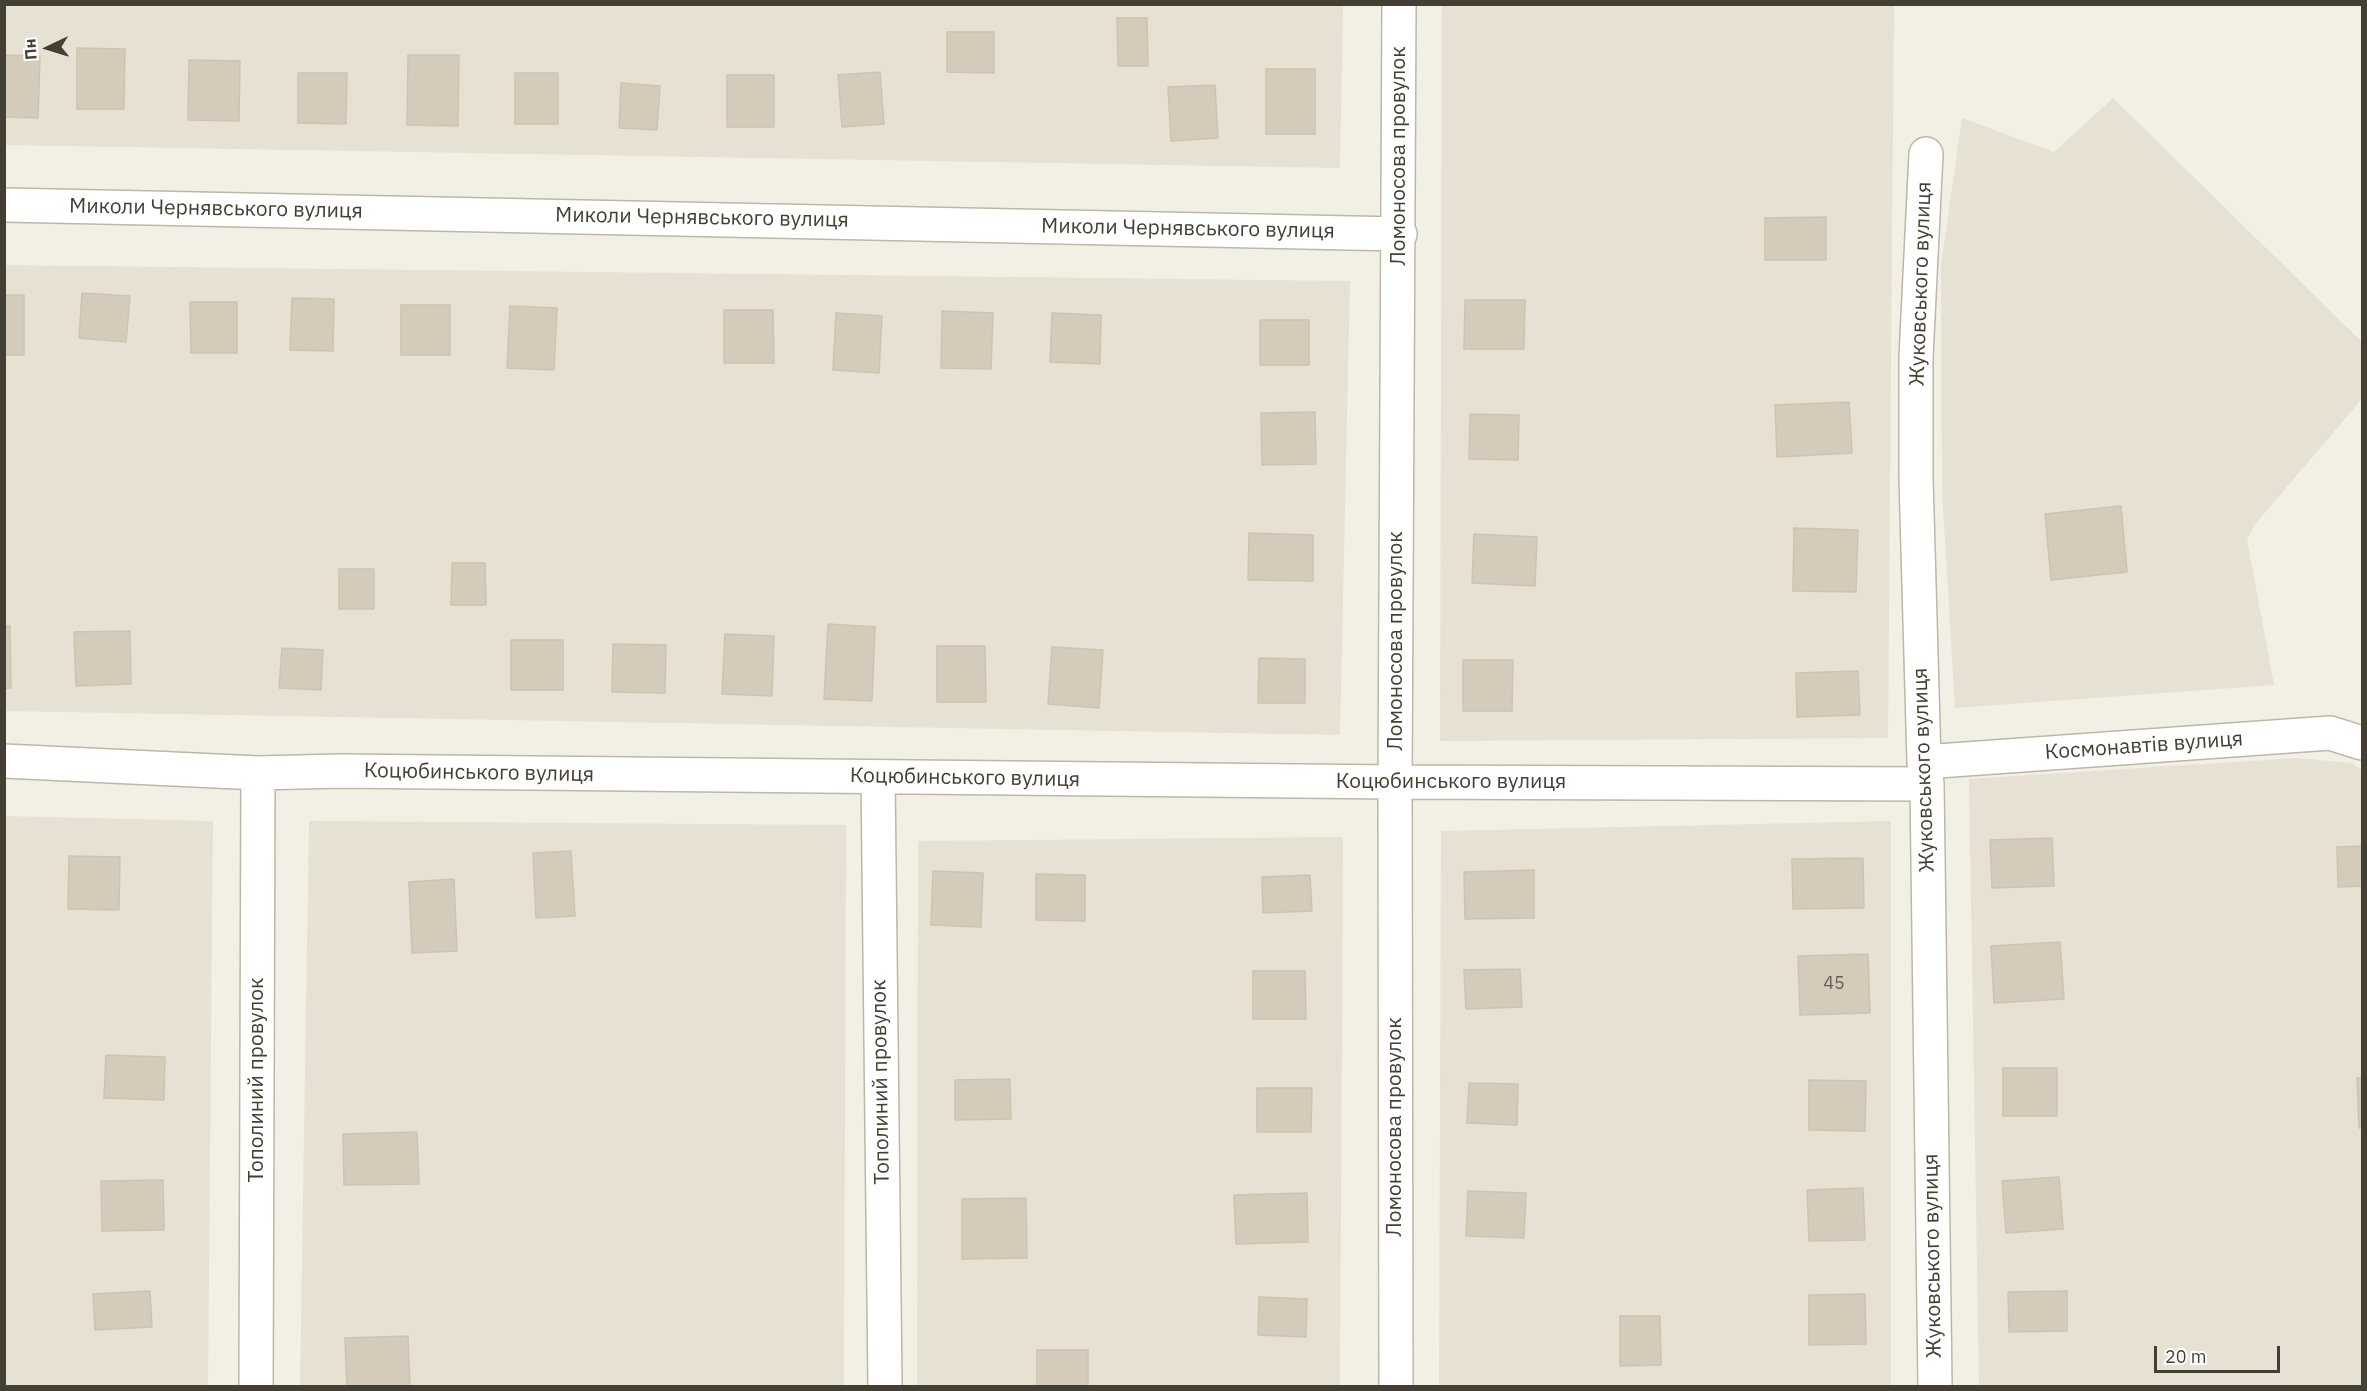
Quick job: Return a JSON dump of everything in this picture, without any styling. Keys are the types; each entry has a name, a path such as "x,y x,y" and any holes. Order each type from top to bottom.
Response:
{"street":[{"name":"Ломоносова провулок","path":"1396,1386 1395,782 1400,4"},
{"name":"Жуковського вулиця","path":"1926,154 1916,357 1916,478 1925,773 1935,1386"},
{"name":"Миколи Чернявського вулиця","path":"4,205 1400,234"},
{"name":"Космонавтів вулиця","path":"1925,773 2330,733 2362,743"},
{"name":"Коцюбинського вулиця","path":"4,761 258,773 340,771 1395,782 1925,773"},
{"name":"Тополиний провулок","path":"256,1386 258,773"},
{"name":"Тополиний провулок","path":"878,777 885,1386"}],"shaded area":[{"path":"5,5 1343,5 1340,168 5,145"},
{"path":"1442,5 1894,5 1888,738 1440,741"},
{"path":"2113,98 2362,342 2362,399 2255,524 2247,539 2274,685 1955,708 1942,491 1941,265 1962,118 2054,152"},
{"path":"5,265 1350,281 1340,735 5,711"},
{"path":"2297,758 2352,763 2362,771 2362,1386 1979,1386 1969,779"},
{"path":"5,816 213,821 208,1386 5,1386"},
{"path":"309,821 846,825 844,1386 300,1386"},
{"path":"1891,821 1891,1386 1439,1386 1441,831"},
{"path":"1343,837 1340,1386 917,1386 918,841"}],"building":[{"path":"1117,18 1147,18 1148,66 1118,66"},
{"path":"947,32 994,32 994,73 947,72"},
{"path":"77,48 125,49 124,109 77,109"},
{"path":"4,55 40,56 38,118 4,117"},
{"path":"408,55 459,55 458,126 407,125"},
{"path":"189,60 240,61 239,121 188,120"},
{"path":"1266,69 1315,69 1315,134 1266,134"},
{"path":"880,72 884,124 842,127 838,75"},
{"path":"298,73 347,73 346,124 298,123"},
{"path":"515,73 558,73 558,124 515,124"},
{"path":"727,75 774,75 774,127 727,127"},
{"path":"621,83 660,86 657,130 619,128"},
{"path":"1215,85 1218,138 1171,141 1168,87"},
{"path":"1826,217 1826,260 1765,260 1765,218"},
{"path":"82,293 130,296 126,342 79,338"},
{"path":"4,295 24,295 24,355 4,355"},
{"path":"292,298 334,299 333,351 290,350"},
{"path":"1465,300 1525,300 1524,349 1464,349"},
{"path":"190,302 237,302 237,353 191,353"},
{"path":"401,305 450,305 450,355 401,355"},
{"path":"510,306 557,308 554,370 507,368"},
{"path":"724,310 773,310 774,363 724,363"},
{"path":"942,311 993,313 991,369 941,368"},
{"path":"836,313 882,316 879,373 833,370"},
{"path":"1052,313 1101,315 1100,364 1050,362"},
{"path":"1260,320 1309,320 1309,365 1260,365"},
{"path":"1849,402 1852,453 1777,457 1775,405"},
{"path":"1315,412 1316,464 1262,465 1261,413"},
{"path":"1470,414 1519,415 1518,460 1469,459"},
{"path":"2121,506 2127,572 2051,580 2045,514"},
{"path":"1794,528 1858,530 1856,592 1793,591"},
{"path":"1249,533 1313,535 1313,581 1248,580"},
{"path":"1474,534 1537,537 1535,586 1472,583"},
{"path":"452,563 485,563 486,605 451,605"},
{"path":"339,569 374,569 374,609 339,609"},
{"path":"828,624 875,627 872,701 824,699"},
{"path":"4,626 10,626 11,688 4,688"},
{"path":"130,631 131,684 76,686 74,632"},
{"path":"725,634 774,636 772,696 722,694"},
{"path":"511,640 563,640 563,690 511,690"},
{"path":"613,644 666,645 665,693 612,692"},
{"path":"937,646 985,646 986,702 937,702"},
{"path":"1052,647 1103,650 1099,708 1048,704"},
{"path":"282,648 323,650 321,690 279,688"},
{"path":"1259,658 1305,659 1305,703 1258,703"},
{"path":"1463,660 1513,660 1512,711 1463,711"},
{"path":"1858,671 1860,715 1797,717 1796,673"},
{"path":"2052,838 2054,886 1992,888 1990,840"},
{"path":"2362,846 2362,886 2338,887 2337,847"},
{"path":"571,851 575,916 536,918 533,853"},
{"path":"69,856 120,857 119,910 68,909"},
{"path":"1863,858 1864,908 1793,909 1792,859"},
{"path":"1534,870 1534,918 1465,919 1464,872"},
{"path":"933,871 983,873 981,927 931,925"},
{"path":"1036,874 1085,875 1085,921 1036,920"},
{"path":"1310,875 1312,911 1263,913 1262,877"},
{"path":"454,879 457,951 412,953 409,882"},
{"path":"2060,942 2064,999 1994,1003 1991,946"},
{"path":"1868,954 1870,1013 1800,1015 1798,956"},
{"path":"1520,969 1522,1007 1466,1009 1464,970"},
{"path":"1253,971 1305,971 1306,1019 1253,1019"},
{"path":"106,1055 165,1057 164,1100 104,1098"},
{"path":"2003,1068 2057,1068 2057,1116 2003,1116"},
{"path":"2357,1078 2362,1078 2362,1128 2359,1128"},
{"path":"1010,1079 1011,1119 955,1120 955,1080"},
{"path":"1809,1080 1866,1081 1865,1131 1809,1130"},
{"path":"1469,1083 1518,1084 1517,1125 1467,1123"},
{"path":"1257,1088 1312,1088 1311,1132 1257,1132"},
{"path":"417,1132 419,1184 344,1185 343,1134"},
{"path":"2059,1177 2063,1229 2006,1233 2002,1181"},
{"path":"163,1180 164,1230 102,1231 101,1181"},
{"path":"1863,1188 1865,1240 1809,1241 1807,1190"},
{"path":"1468,1191 1526,1193 1524,1238 1466,1236"},
{"path":"1307,1193 1308,1242 1236,1244 1234,1195"},
{"path":"1026,1198 1027,1258 962,1259 962,1199"},
{"path":"150,1291 152,1327 95,1330 93,1294"},
{"path":"2067,1291 2067,1331 2009,1332 2008,1292"},
{"path":"1865,1294 1866,1344 1809,1345 1809,1295"},
{"path":"1259,1297 1307,1299 1306,1337 1258,1335"},
{"path":"1620,1316 1660,1316 1661,1365 1620,1366"},
{"path":"408,1336 410,1386 347,1386 345,1338"},
{"path":"1037,1350 1088,1350 1088,1386 1037,1386"}]}
